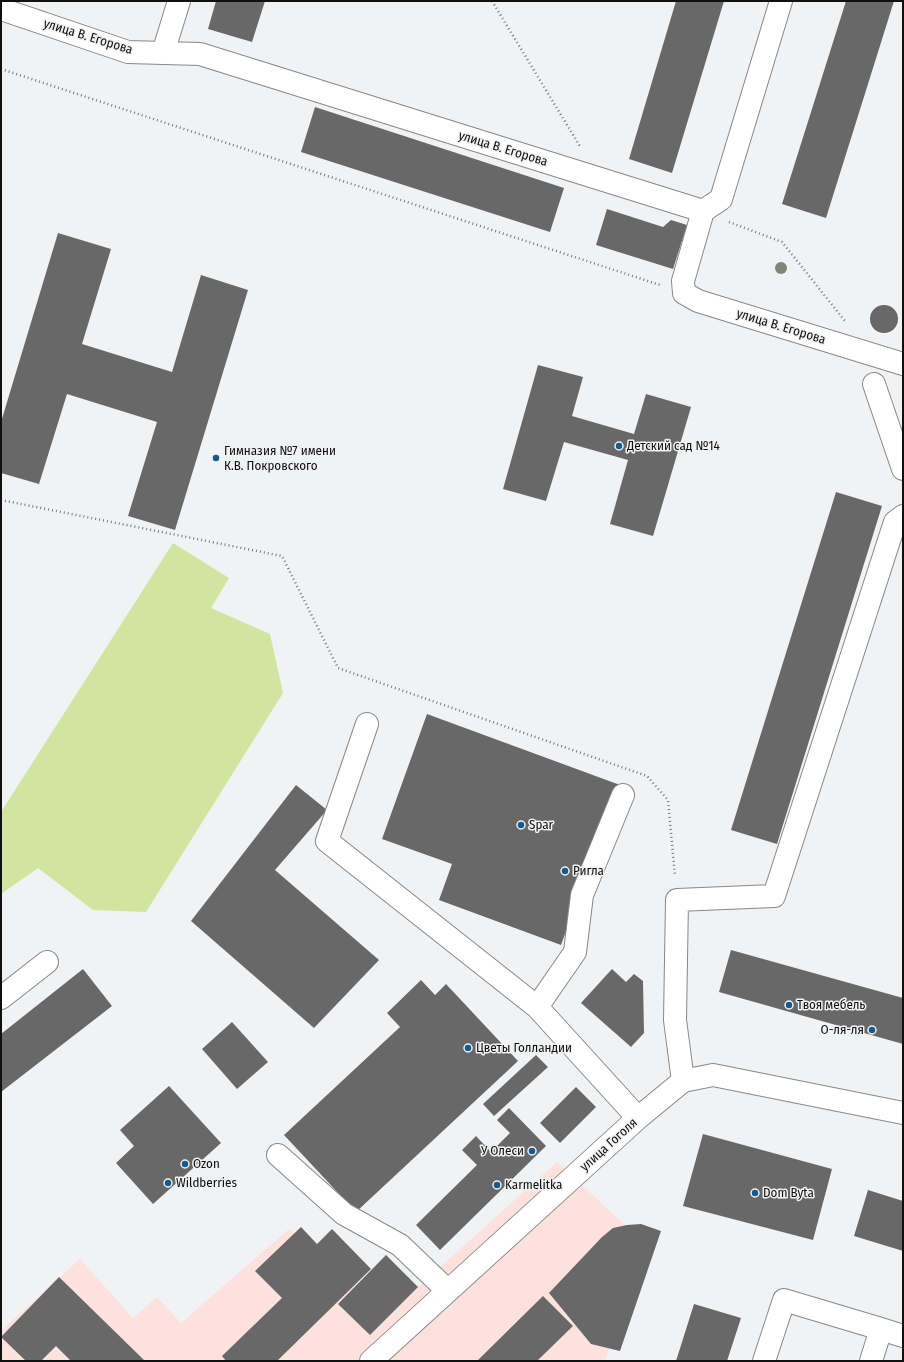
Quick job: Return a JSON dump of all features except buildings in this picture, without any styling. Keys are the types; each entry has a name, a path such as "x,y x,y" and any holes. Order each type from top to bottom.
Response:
{"street":[{"path":"163,54 179,1"},
{"path":"684,293 683,280 702,211 721,199 781,1"},
{"name":"улица В. Егорова","path":"1,9 128,52 200,54 702,211"},
{"name":"улица В. Егорова","path":"684,293 698,301 903,364"},
{"path":"874,384 903,469"},
{"path":"683,1081 675,1020 677,900 774,896 895,522 903,516"},
{"path":"367,724 327,841 536,1007 638,1118"},
{"path":"536,1007 575,952 582,895 623,795"},
{"path":"1,998 47,962"},
{"name":"улица Гоголя","path":"371,1361 638,1118 683,1081 713,1075 903,1114"},
{"path":"278,1155 344,1214 400,1245 448,1291"},
{"path":"764,1361 784,1300 903,1336"},
{"path":"871,1361 881,1329"}],"path":[{"path":"492,1 600,180"},
{"path":"1,68 684,293"},
{"path":"702,211 782,242 845,322"},
{"path":"1,500 282,556 338,668 647,776 668,800 677,900"}],"shaded area":[{"path":"557,1162 643,1242 605,1361 1,1361 1,1331 80,1259 133,1318 157,1297 181,1323 289,1229 391,1311"}],"green space":[{"path":"173,543 229,578 211,608 270,634 283,693 146,912 93,910 38,868 1,894 1,812"}],"place":[{"name":"Детский сад №14","path":"619,446"},
{"name":"Гимназия №7 имени К.В. Покровского","path":"216,458"},
{"name":"Spar","path":"521,825"},
{"name":"Ригла","path":"565,871"},
{"name":"Твоя мебель","path":"789,1005"},
{"name":"О-ля-ля","path":"872,1030"},
{"name":"Цветы Голландии","path":"468,1048"},
{"name":"У Олеси","path":"532,1151"},
{"name":"Ozon","path":"185,1164"},
{"name":"Wildberries","path":"168,1183"},
{"name":"Karmelitka","path":"497,1185"},
{"name":"Dom Byta","path":"755,1193"}]}
